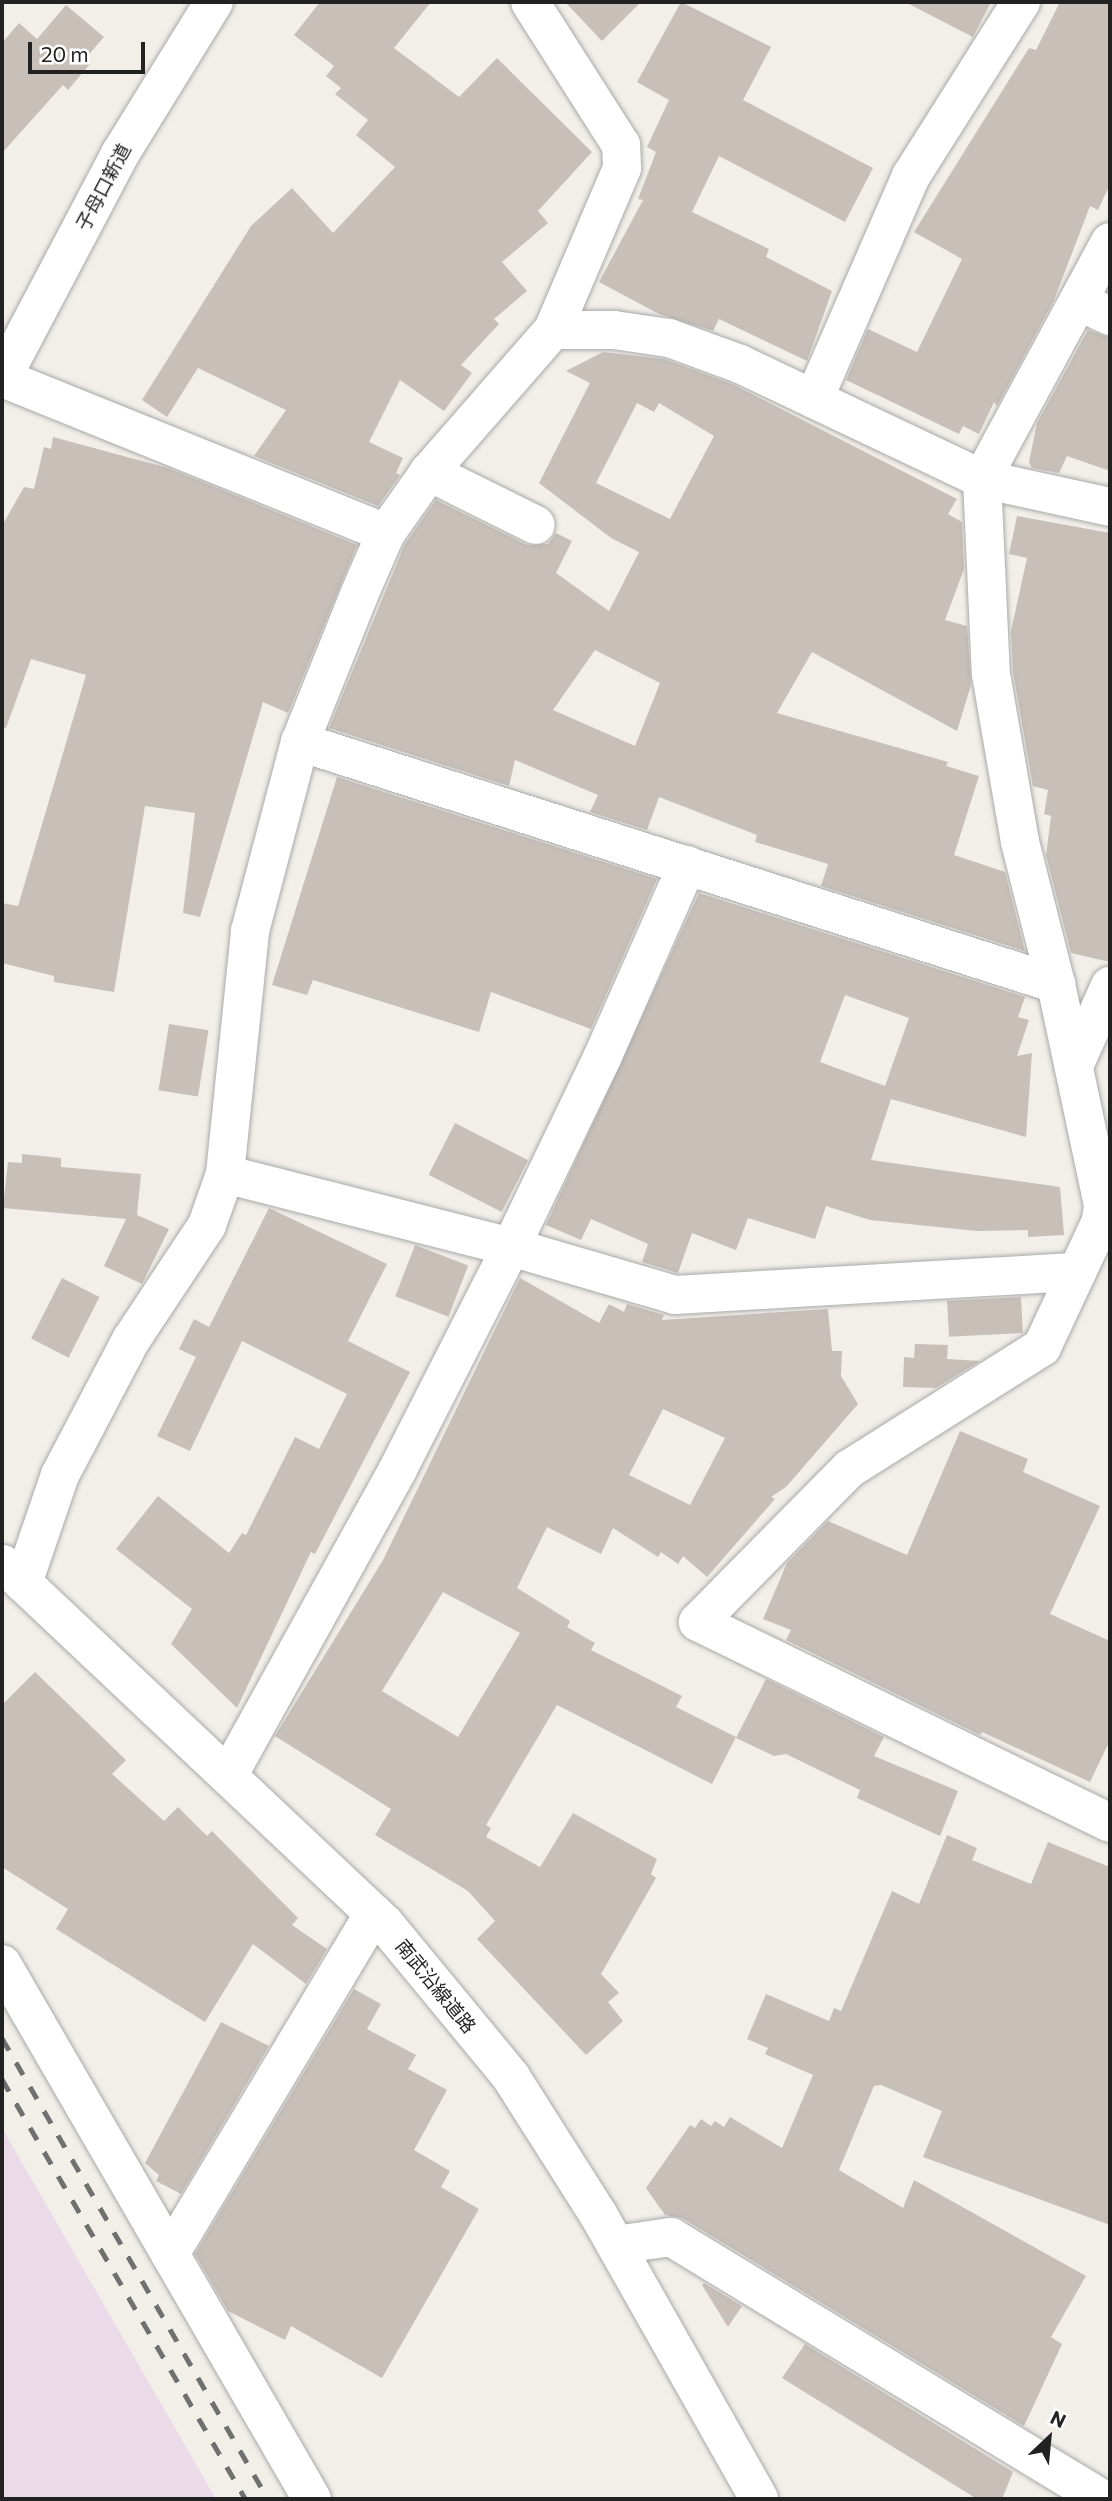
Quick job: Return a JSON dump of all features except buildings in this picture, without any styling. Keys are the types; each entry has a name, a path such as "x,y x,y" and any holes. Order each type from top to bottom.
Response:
{"street":[{"name":"子母口新道","path":"2,378 120,154 214,2"},
{"path":"8,1572 131,1340 207,1225 225,1174 250,931 300,742 386,533 429,472 553,330 622,168 621,145 530,2"},
{"path":"814,399 911,176 1021,2"},
{"path":"1110,242 1095,309 982,479 991,674 1020,842 1107,1206 1042,1347 849,1469 698,1622 1110,1823"},
{"path":"553,330 614,330 669,338 814,399 982,479 1110,507"},
{"path":"2,378 386,533"},
{"path":"429,472 536,525"},
{"path":"300,742 1056,984"},
{"path":"228,1776 398,1469 511,1247 602,1058 687,865"},
{"path":"1074,1066 1110,986"},
{"path":"225,1174 511,1247 675,1295 1077,1272"},
{"name":"南武沿線道路","path":"8,1572 374,1913 511,2077 616,2245 759,2499"},
{"path":"170,2254 374,1913"},
{"path":"2,1964 312,2499"},
{"path":"616,2245 671,2237 1102,2499"}],"shaded area":[{"path":"2,2128 216,2499 2,2499"}],"railway":[{"path":"2,2038 268,2499"},
{"path":"2,2079 245,2499"}]}
